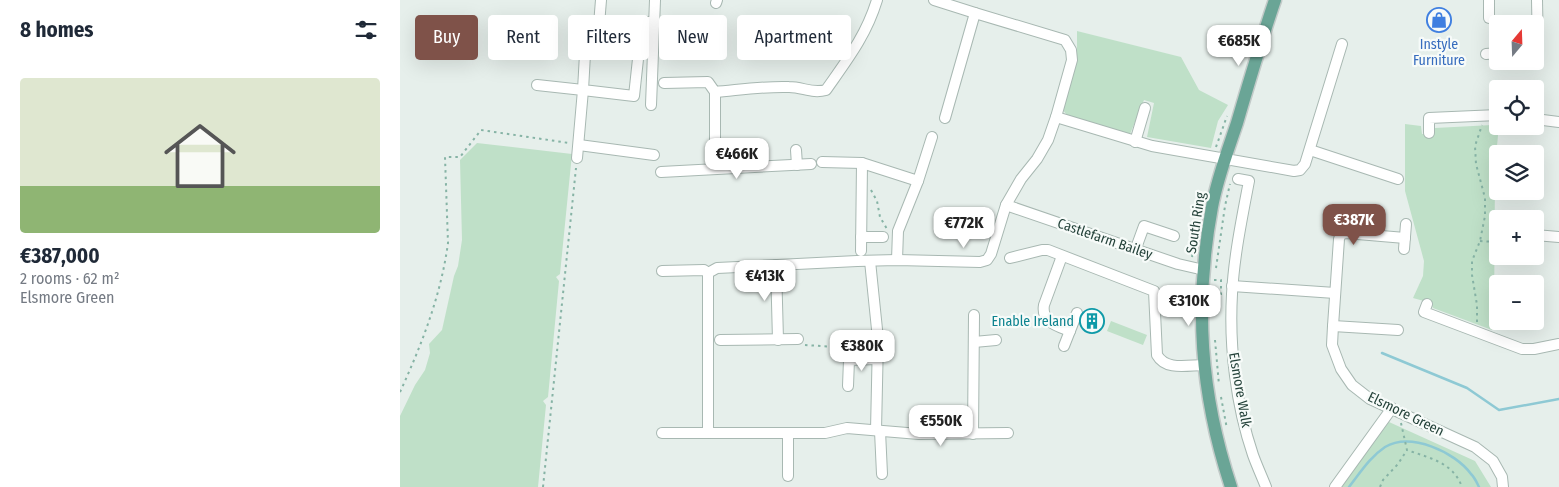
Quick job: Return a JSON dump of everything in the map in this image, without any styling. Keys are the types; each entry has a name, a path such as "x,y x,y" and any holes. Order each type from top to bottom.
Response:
{"main road":[{"name":"South Ring","path":"1231,487 1211,415 1204,365 1202,315 1206,242 1213,204 1275,0"}],"street":[{"path":"600,15 601,0"},
{"path":"651,105 656,0"},
{"path":"715,92 786,86 798,87 817,93 826,90 859,43 872,16 877,0"},
{"path":"708,273 717,268 870,260 980,262 987,260 992,254 1006,204 1048,140 1072,60 1072,50 1065,40 934,0"},
{"path":"1489,0 1489,15"},
{"path":"1537,0 1537,15"},
{"path":"945,118 975,13"},
{"path":"649,22 655,22"},
{"path":"1056,117 1136,142 1226,160 1294,171 1300,170 1305,164 1310,150 1342,44"},
{"path":"577,158 585,60"},
{"path":"537,85 634,96 638,60"},
{"path":"664,83 708,82 715,92 715,169"},
{"path":"1136,142 1145,108"},
{"path":"1429,133 1429,118 1486,115"},
{"path":"1544,120 1559,122"},
{"path":"897,260 898,231 918,181 932,137"},
{"path":"579,145 654,155"},
{"path":"796,150 797,165"},
{"path":"1310,150 1398,179"},
{"path":"661,172 817,163 862,163 918,181"},
{"path":"861,251 862,163"},
{"name":"Elsmore Walk","path":"1238,179 1249,181 1238,235 1232,290 1233,363 1242,417 1253,455 1266,487"},
{"name":"Castlefarm Bailey","path":"1006,204 1136,248 1204,274"},
{"name":"Elsmore Green","path":"1406,224 1405,244 1346,233 1341,234 1339,239 1332,326 1332,346 1341,369 1352,385 1370,399 1475,447 1494,461 1502,477 1503,487"},
{"path":"1136,248 1144,226 1174,236"},
{"path":"861,237 886,235"},
{"path":"1544,236 1559,237"},
{"path":"1010,258 1048,250 1154,291 1157,355 1160,360 1170,365 1204,365"},
{"path":"1062,256 1043,311 1046,319 1051,324 1070,331"},
{"path":"870,260 878,339 878,431 882,474"},
{"path":"776,265 778,340"},
{"path":"662,271 704,270 708,273"},
{"path":"708,273 708,433"},
{"path":"1232,290 1335,293"},
{"path":"1427,304 1424,312 1522,349 1534,349 1559,344"},
{"path":"1064,346 1077,313"},
{"path":"973,434 974,315"},
{"path":"1332,326 1398,330"},
{"path":"720,340 798,339"},
{"path":"974,342 996,340"},
{"path":"848,386 849,360 877,359"},
{"path":"1335,487 1392,408"},
{"path":"662,433 788,434 825,433 847,428 919,434 1008,433"},
{"path":"788,434 788,476"}],"path":[{"path":"1475,332 1478,316 1472,275 1472,261 1480,242 1485,216 1485,198 1476,164 1475,146 1486,115"},
{"path":"400,392 428,325 447,252 445,157 460,157 481,130 579,145"},
{"path":"543,487 577,158"},
{"path":"862,182 875,196 880,217 886,227 886,235"},
{"path":"1480,242 1489,242"},
{"path":"1204,274 1221,280 1221,294 1232,290"},
{"path":"798,339 798,345 835,347 849,360"},
{"path":"1401,423 1407,450"},
{"path":"1380,487 1383,480 1398,464 1407,450"},
{"path":"1407,450 1435,459 1446,466 1454,473 1462,487"}],"green space":[{"path":"1077,31 1181,57 1199,90 1228,105 1218,121 1211,148 1147,137 1154,103 1144,100 1130,134 1067,115 1062,109 1077,56"},
{"path":"1405,124 1421,126 1422,134 1433,133 1435,128 1489,125 1489,135 1498,135 1497,145 1489,145 1489,200 1495,200 1495,210 1489,210 1489,265 1494,265 1494,275 1489,275 1489,329 1433,308 1431,303 1413,298 1423,276 1424,261 1405,191"},
{"path":"477,143 572,154 560,274 556,277 559,281 548,397 543,401 546,405 538,487 400,487 400,416 415,385 425,370 430,353 429,344 442,330 458,266 462,240 460,160"},
{"path":"1111,321 1147,335 1143,345 1107,331"},
{"path":"1389,422 1475,461 1491,487 1335,487 1350,473"}],"waterway":[{"path":"1382,353 1467,388 1499,410 1559,399"},
{"path":"1349,487 1385,447 1407,442 1432,447 1454,458 1464,466 1476,480 1479,487"}],"place":[{"name":"Instyle Furniture","path":"1439,20"},
{"name":"Enable Ireland","path":"1092,321"}]}
